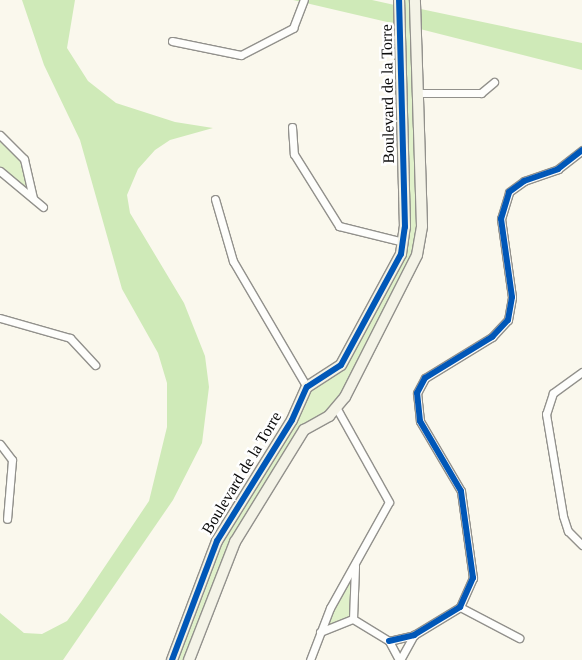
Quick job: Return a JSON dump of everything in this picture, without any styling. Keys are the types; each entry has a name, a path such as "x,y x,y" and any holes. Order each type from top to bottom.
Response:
{"street":[{"path":"172,41 242,55 293,28 304,0"},
{"name":"Boulevard de la Torre","path":"172,660 217,541 292,420 307,387 341,365 396,266 403,242 399,0"},
{"name":"Boulevard de la Torre","path":"189,660 231,549 304,430 336,408 417,255 422,226 415,0"},
{"path":"417,93 481,93 494,82"},
{"path":"292,127 294,154 339,226 403,242"},
{"path":"0,135 24,159 33,198"},
{"path":"389,641 414,635 460,608 473,578 461,491 420,421 417,393 432,372 492,337 508,320 512,297 501,219 509,192 524,181 558,168 582,150"},
{"path":"0,171 43,207"},
{"path":"215,199 232,261 307,387"},
{"path":"0,318 70,338 95,365"},
{"path":"341,365 350,368 354,377"},
{"path":"582,372 553,393 546,414 563,516 568,531 582,544"},
{"path":"310,660 320,632 389,502 336,408"},
{"path":"292,420 304,430"},
{"path":"0,444 12,460 7,519"},
{"path":"353,618 355,566"},
{"path":"460,608 519,638"},
{"path":"320,632 353,618"},
{"path":"353,618 389,641 399,660"},
{"path":"399,660 414,635"}],"green space":[{"path":"22,0 75,0 67,48 88,81 116,103 175,122 213,128 170,140 155,150 138,169 127,195 130,213 184,303 205,356 209,387 202,443 173,500 63,660 0,660 0,613 24,633 42,634 67,621 81,602 149,501 167,427 167,383 158,353 122,289 80,140 44,65"},
{"path":"293,0 372,0 399,6 400,25"},
{"path":"399,0 415,0 420,241 345,397 304,430 235,542 189,660 172,660 211,555 307,387 341,365 401,254"},
{"path":"416,8 582,43 582,70 416,28"},
{"path":"0,135 19,150 33,198 0,171"},
{"path":"355,566 353,619 320,632"}],"cycle path":[{"path":"172,660 217,541 292,420 307,387 341,365 401,254 405,227 399,0"},
{"path":"389,641 414,635 460,607 473,578 461,491 420,421 417,393 425,378 492,337 508,320 512,297 501,219 509,192 524,181 558,169 582,150"}]}
